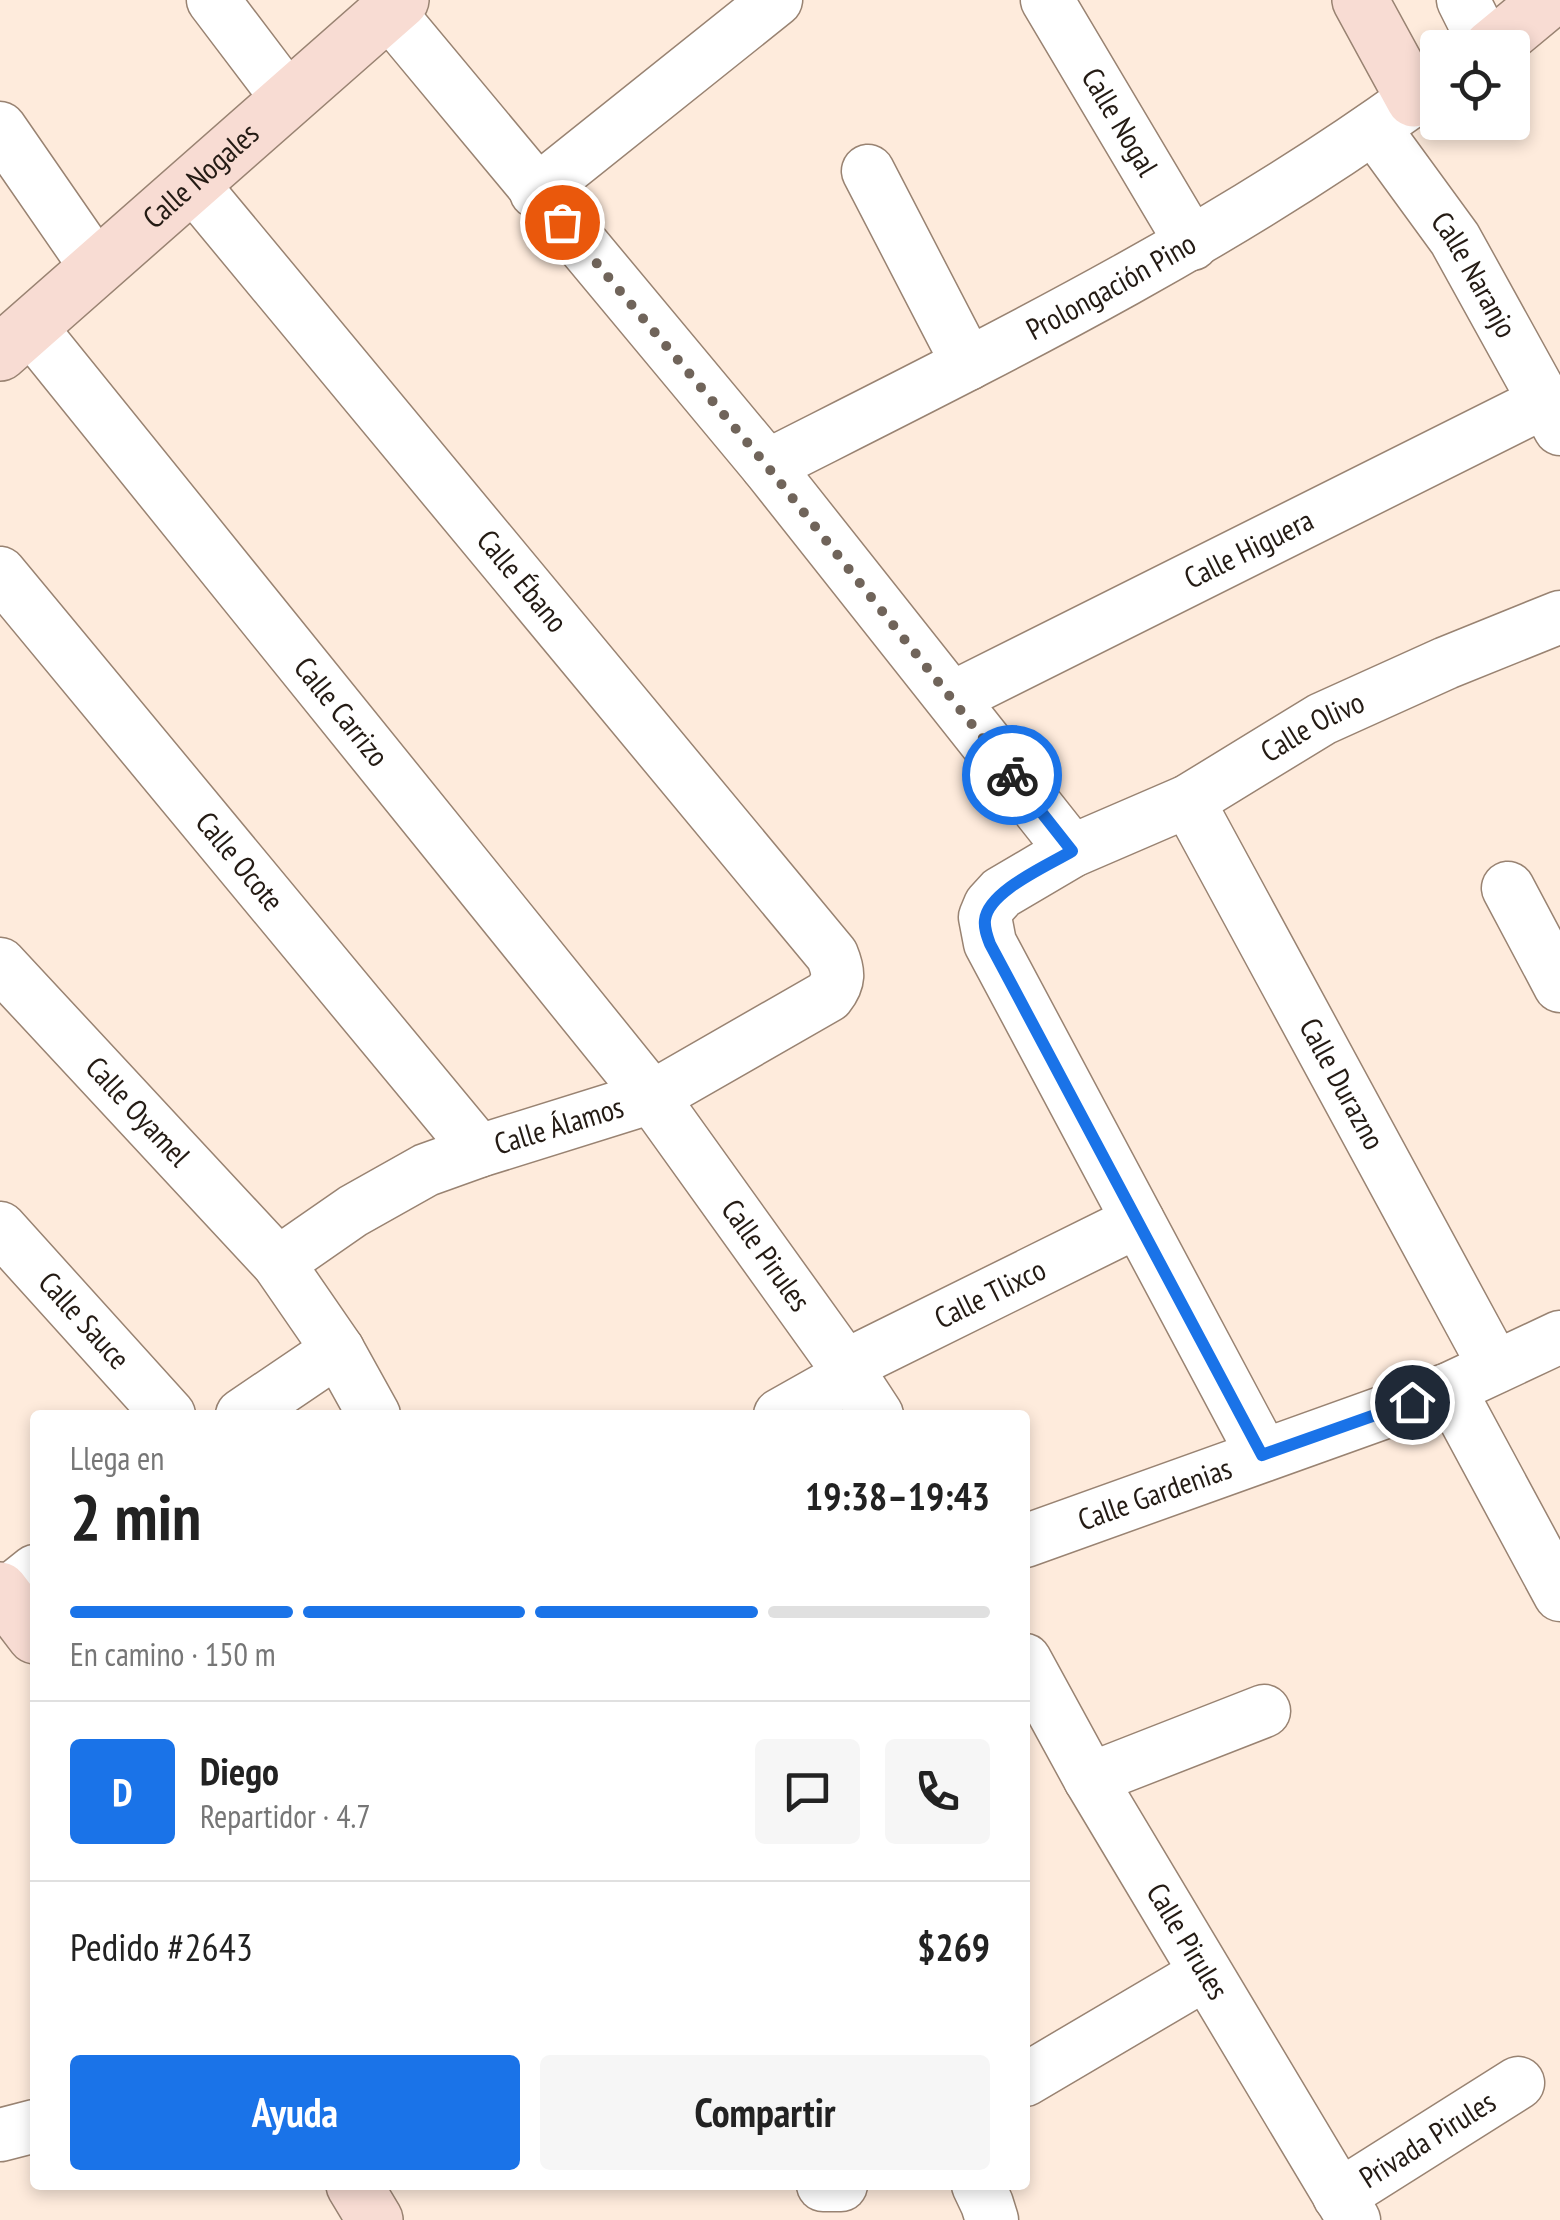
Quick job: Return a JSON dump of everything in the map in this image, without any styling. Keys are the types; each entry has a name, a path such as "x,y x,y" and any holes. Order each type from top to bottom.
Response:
{"street":[{"path":"213,0 288,99"},
{"path":"536,192 776,0"},
{"name":"Calle Nogal","path":"1047,0 1192,244"},
{"name":"Calle Naranjo","path":"1360,0 1408,104 1455,239 1553,415"},
{"path":"1463,0 1479,30"},
{"path":"1512,30 1549,0"},
{"path":"395,6 536,192 767,466 1072,851"},
{"name":"Calle Nogales","path":"15,340 395,6"},
{"name":"Prolongación Pino","path":"767,466 1192,244 1408,104"},
{"path":"0,128 96,267"},
{"path":"868,171 968,364"},
{"name":"Calle Ébano","path":"193,185 832,955 838,970 837,984"},
{"name":"Calle Carrizo","path":"15,340 652,1096"},
{"name":"Calle Higuera","path":"952,698 1553,415"},
{"name":"Calle Ocote","path":"0,573 479,1151"},
{"name":"Calle Olivo","path":"1262,1455 986,932 984,917 1001,893 1072,851 1188,801 1322,719 1446,662 1560,617"},
{"name":"Calle Durazno","path":"1188,801 1495,1367"},
{"path":"1508,888 1560,986"},
{"name":"Calle Oyamel","path":"0,964 278,1262 338,1350 371,1410"},
{"name":"Calle Álamos","path":"278,1262 426,1170 652,1096 828,996 837,984"},
{"name":"Calle Pirules","path":"652,1096 858,1385"},
{"name":"Calle Tlixco","path":"793,1410 858,1385 1138,1221"},
{"name":"Calle Sauce","path":"0,1228 164,1410"},
{"name":"Calle Gardenias","path":"1030,1539 1448,1390 1560,1337"},
{"path":"249,1410 338,1350"},
{"path":"1448,1390 1560,1595"},
{"name":"Calle Pirules","path":"1030,1669 1090,1780 1347,2208"},
{"path":"1090,1780 1264,1711"},
{"path":"1030,2077 1205,1974"},
{"name":"Privada Pirules","path":"1347,2208 1518,2083"},
{"path":"0,2135 30,2127"},
{"path":"357,2190 376,2220"},
{"path":"980,2190 992,2220"}],"way so far":[{"path":"562,222 767,466 1012,775"}],"route":[{"path":"1012,775 1072,851 1001,893 990,905 984,917 990,944 1262,1455 1412,1402"}]}
